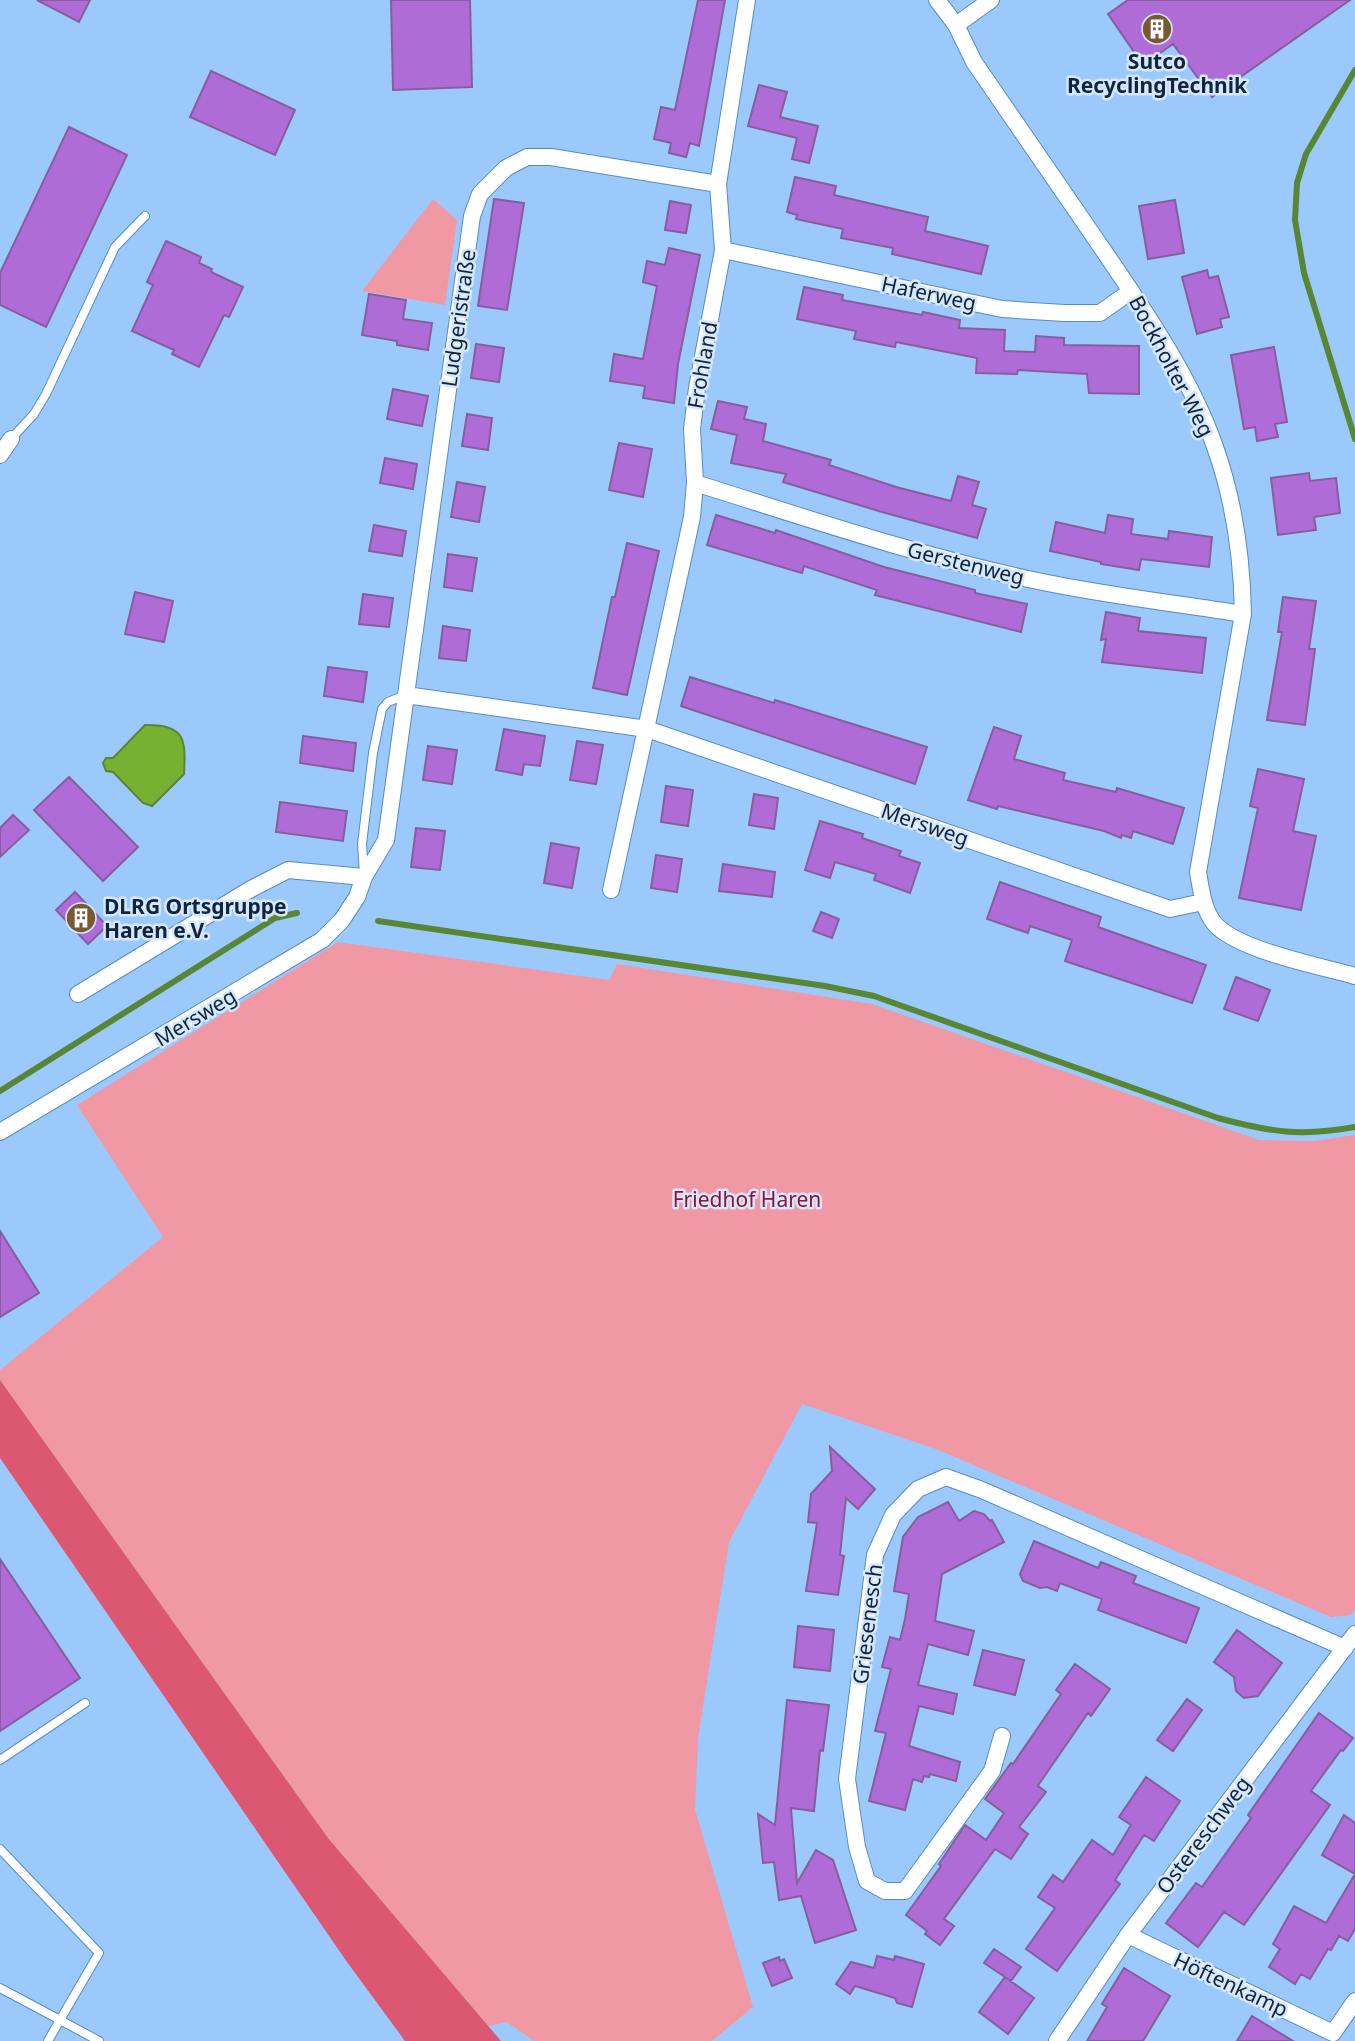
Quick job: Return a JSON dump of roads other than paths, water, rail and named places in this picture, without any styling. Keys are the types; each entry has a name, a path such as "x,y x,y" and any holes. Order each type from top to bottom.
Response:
{"street":[{"name":"Frohland","path":"648,729 692,517 695,483 692,429 723,250 718,184 747,0"},
{"name":"Bockholter Weg","path":"937,0 956,24 974,62 1131,291 1195,401 1215,446 1231,502 1242,574 1244,614 1198,872 1203,902 1214,923 1235,940 1355,976"},
{"path":"956,24 991,0"},
{"name":"Ludgeristraße","path":"406,695 472,216 480,194 506,168 527,157 551,157 718,184"},
{"name":"Haferweg","path":"723,250 1002,309 1100,313 1131,291"},
{"path":"0,455 11,439"},
{"name":"Gerstenweg","path":"695,483 912,551 1023,578 1244,614"},
{"name":"Mersweg","path":"0,1132 322,940 342,920 386,841 406,695 648,729 1170,909 1203,902"},
{"path":"611,890 648,729"},
{"path":"78,994 251,889 288,870 364,877"},
{"name":"Griesenesch","path":"1002,1736 992,1771 905,1891 885,1891 866,1881 857,1847 847,1779 875,1555 893,1515 918,1489 946,1477 1350,1641"},
{"name":"Ostereschweg","path":"1057,2041 1128,1935 1350,1641"},
{"name":"Höftenkamp","path":"1128,1935 1331,2037 1355,2001"}],"lane":[{"path":"11,439 34,414 46,394 115,247 145,216"},
{"name":"Mersweg","path":"364,877 362,844 373,753 382,709 388,702 406,695"},
{"path":"0,1760 85,1703"},
{"path":"0,1849 99,1953 48,2041"},
{"path":"0,1988 99,2041"}],"waterway":[{"path":"1355,70 1306,154 1297,183 1295,220 1304,273 1355,439"},
{"path":"0,1091 275,918 297,913"},
{"path":"378,921 825,986 874,996 1218,1118 1286,1132 1318,1132 1355,1127"}],"place":[{"name":"Sutco RecyclingTechnik","path":"1157,29"},
{"name":"DLRG Ortsgruppe Haren e.V.","path":"81,918"}],"park label":[{"name":"Friedhof Haren","path":"747,1199"}]}
